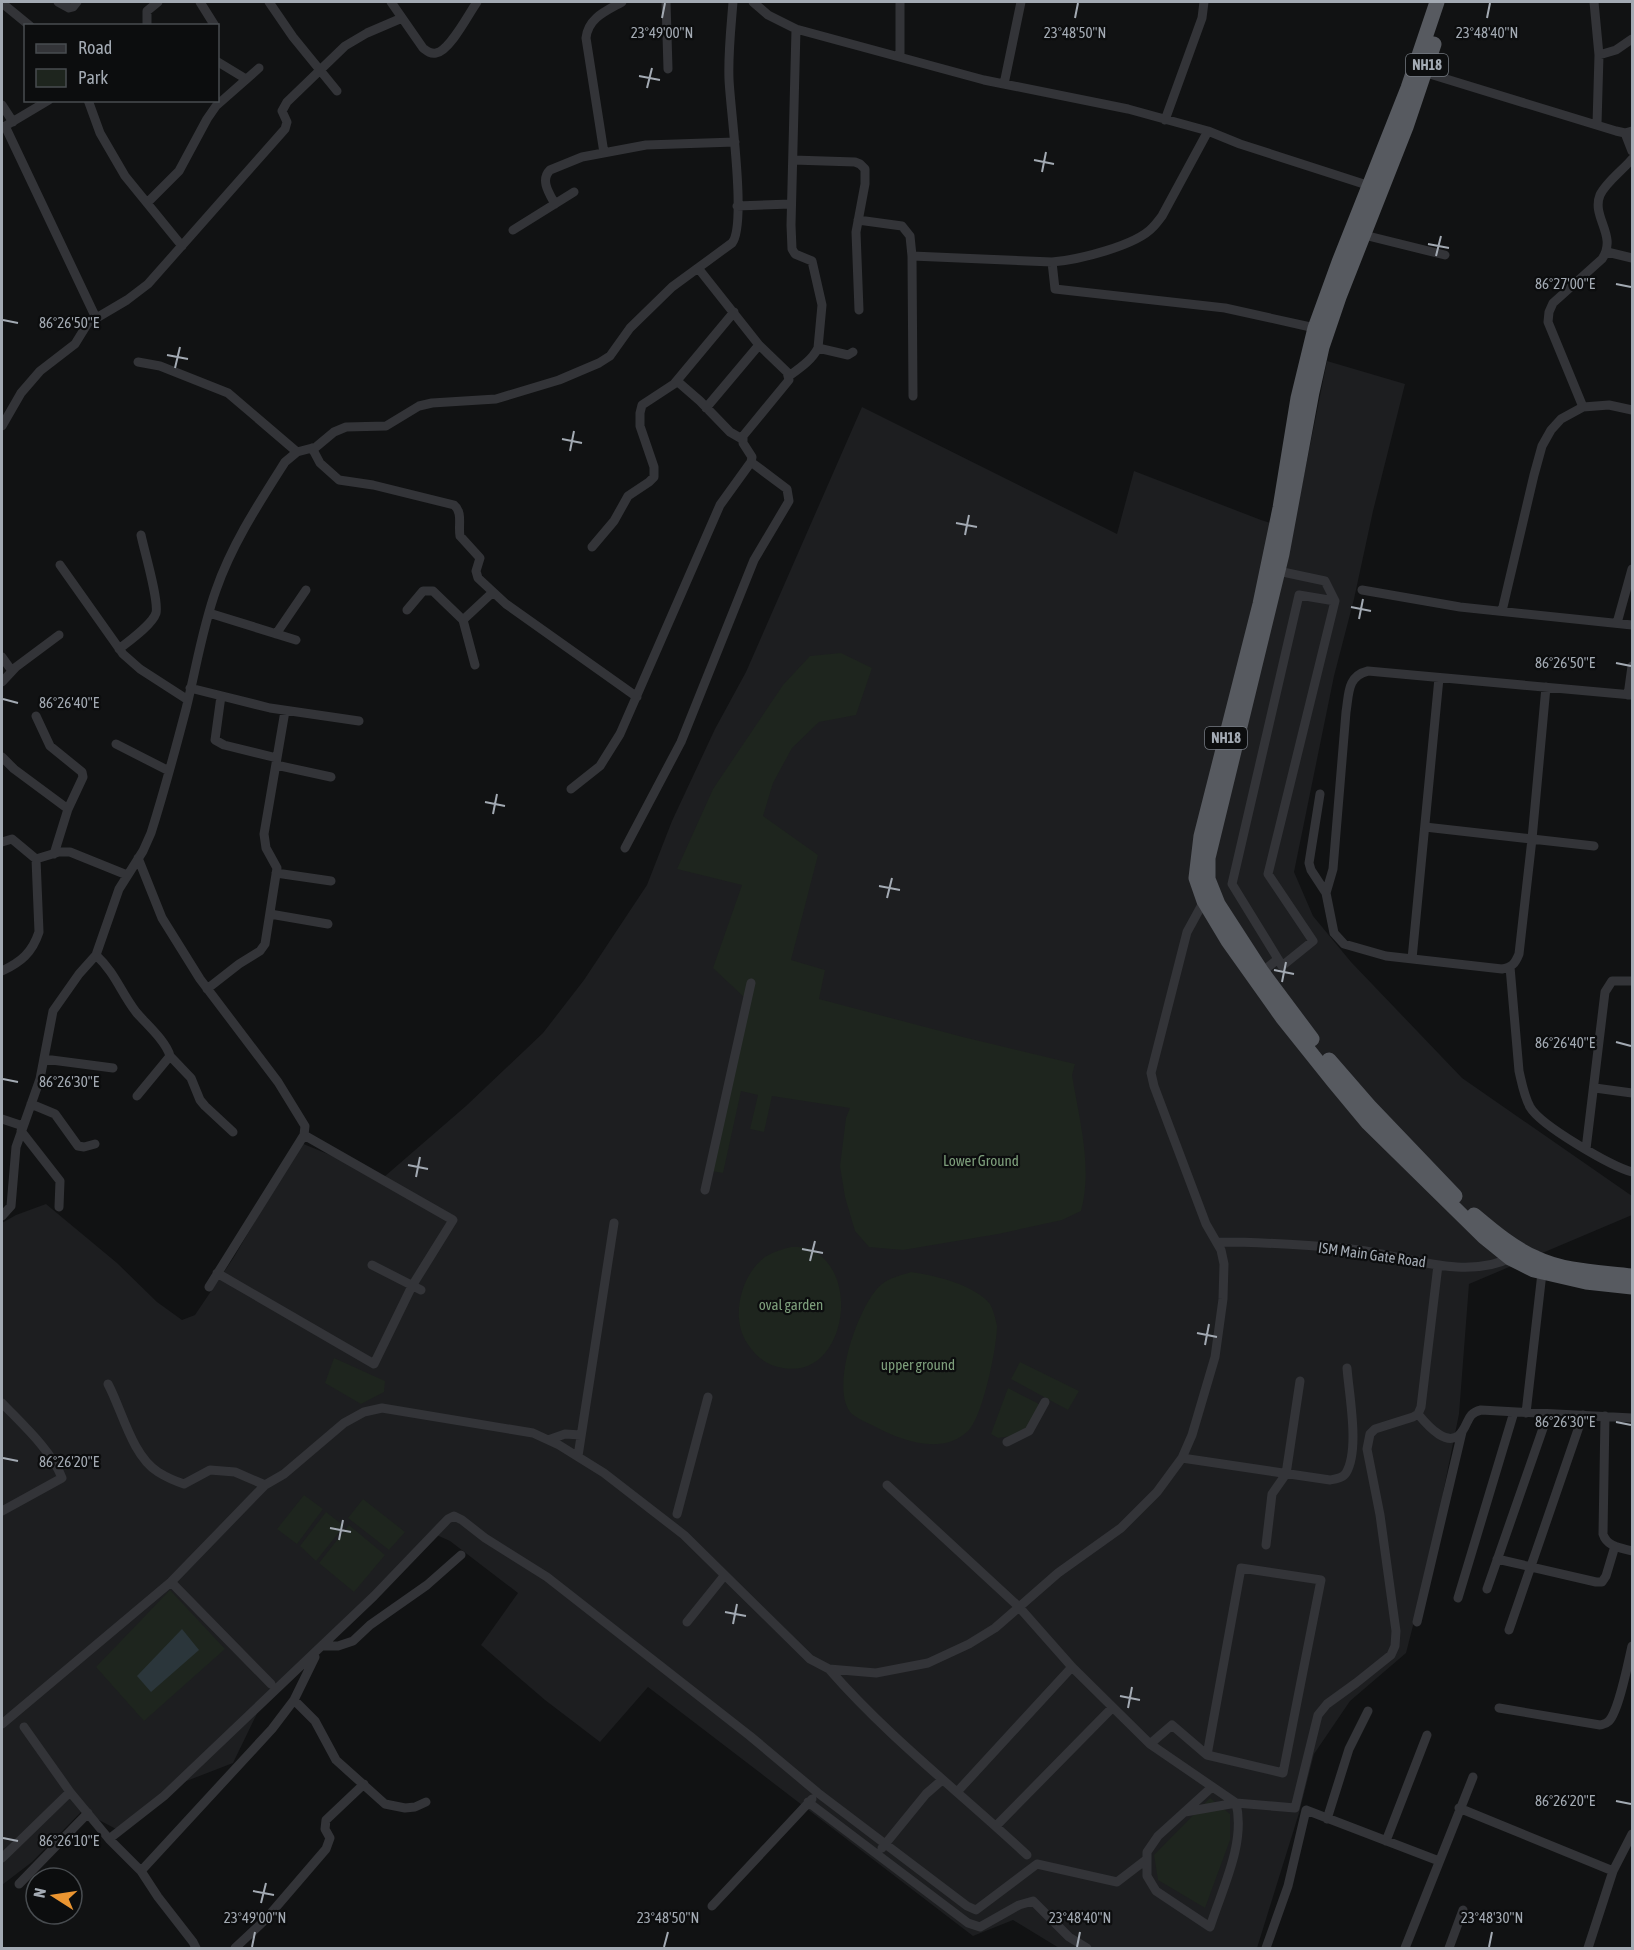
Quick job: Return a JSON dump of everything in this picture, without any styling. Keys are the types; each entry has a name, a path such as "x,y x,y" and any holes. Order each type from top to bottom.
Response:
{"highway":[{"name":"NH18","path":"1437,2 1420,70 1339,262 1315,328 1298,398 1281,502 1264,584 1201,836 1196,862 1196,879 1204,902 1259,986 1352,1105 1484,1237 1542,1273 1586,1282 1632,1287"},
{"name":"NH18","path":"1446,2 1420,70 1364,235 1329,325 1317,366 1278,571 1219,810 1208,870 1211,891 1262,972 1313,1040 1369,1106 1469,1210 1516,1255 1570,1268 1632,1276"}],"street":[{"path":"58,2 69,8 77,2"},
{"path":"200,2 213,24"},
{"path":"269,2 293,37 337,91"},
{"path":"391,2 423,48 436,53 447,46 477,2"},
{"path":"604,153 586,30 601,13 622,2"},
{"path":"666,2 668,69"},
{"path":"2,1216 10,1206 13,1159 40,1079 53,1011 79,974 96,955 115,899 151,832 188,700 209,613 235,543 285,462 297,452 312,448 334,432 346,427 386,426 419,406 432,403 496,399 559,380 599,363 610,356 630,328 672,287 735,239 737,156 729,81 733,2"},
{"path":"753,2 768,15 796,29 872,51 900,56 1004,84 1128,109 1208,131 1240,144 1370,186"},
{"path":"900,2 900,56"},
{"path":"1004,84 1021,2"},
{"path":"1165,120 1202,18 1204,2"},
{"path":"1594,2 1599,55 1597,124"},
{"path":"2,3 28,24"},
{"path":"147,24 147,11 151,3"},
{"path":"2,426 21,393 40,371 75,344 88,323 127,300 148,284 182,246 285,129 287,122 282,109 319,71 345,46 402,18"},
{"path":"742,439 745,432 784,387 789,376 811,358 818,348 822,312 820,291 812,261 798,256 792,249 791,204 796,29"},
{"path":"1599,55 1616,51 1632,39"},
{"path":"219,63 246,80"},
{"path":"147,203 179,171 211,112 259,68"},
{"path":"1420,70 1597,124 1629,131 1632,151"},
{"path":"6,125 46,102"},
{"path":"89,102 100,133 125,176 182,246"},
{"path":"2,105 6,125 96,318"},
{"path":"912,256 1052,262 1067,261 1125,244 1152,228 1161,216 1208,131"},
{"path":"555,204 545,182 546,174 550,170 582,158 646,145 735,142"},
{"path":"1583,407 1548,322 1549,312 1553,303 1607,252 1608,244 1599,198 1604,189 1632,159"},
{"path":"793,160 860,164 865,169 865,184 855,248 859,310"},
{"path":"513,230 573,192"},
{"path":"737,206 791,204"},
{"path":"858,220 902,226 910,236 913,396"},
{"path":"1364,235 1445,255"},
{"path":"1607,252 1632,258"},
{"path":"1052,262 1056,290 1226,308 1315,328"},
{"path":"698,268 759,345 789,376"},
{"path":"592,547 614,521 628,496 654,477 654,467 640,426 640,413 645,402 677,381 734,312"},
{"path":"706,408 759,345"},
{"path":"818,348 849,355 854,352"},
{"path":"138,362 160,366 228,393 297,452"},
{"path":"571,789 600,766 607,757 637,697 688,574 720,505 751,462 751,454 742,439 730,432 677,381"},
{"path":"1502,611 1542,446 1551,430 1561,419 1583,407 1609,405 1632,410"},
{"path":"312,448 320,464 339,480 373,485 454,505 459,513 460,536 480,558 476,574 493,592 506,604 637,697"},
{"path":"625,848 681,742 754,560 789,501 787,489 751,462"},
{"path":"120,650 152,621 156,614 141,535"},
{"path":"60,565 120,650 140,669 188,700"},
{"path":"1617,623 1632,569"},
{"path":"1278,571 1325,581 1335,602 1268,874 1312,941 1282,966 1232,884 1299,596 1335,602"},
{"path":"276,634 306,590"},
{"path":"407,610 423,591 429,590 450,606 462,620 475,665"},
{"path":"1362,590 1460,607 1632,625"},
{"path":"462,620 493,592"},
{"path":"209,613 296,640"},
{"path":"2,682 12,671 59,635"},
{"path":"2,657 12,671"},
{"path":"1326,893 1333,869 1346,712 1353,678 1359,673 1368,671 1630,695 1632,666"},
{"path":"1412,959 1439,678"},
{"path":"1320,794 1309,863 1326,893 1334,933 1344,944 1377,954 1502,969 1510,968 1516,962 1519,954 1546,687"},
{"path":"190,688 285,711 359,721"},
{"path":"221,696 215,732 217,743 331,777"},
{"path":"207,989 260,951 267,937 276,873 273,859 266,848 264,839 285,711"},
{"path":"36,716 50,746 82,772 81,784 68,809 54,854"},
{"path":"116,744 169,771"},
{"path":"2,757 14,769 68,809"},
{"path":"1425,826 1593,846"},
{"path":"2,842 12,839 36,859 39,932 31,951 19,963 2,971"},
{"path":"36,859 70,852 127,875"},
{"path":"138,858 162,918 207,989 278,1082 305,1126 304,1135 209,1287"},
{"path":"276,873 332,881"},
{"path":"829,1669 876,1673 928,1664 995,1628 1058,1573 1121,1528 1157,1492 1182,1458 1192,1435 1215,1358 1223,1299 1224,1264 1218,1242 1206,1224 1151,1073 1187,932 1204,902"},
{"path":"270,914 328,924"},
{"path":"96,955 110,968 128,1000 169,1050 170,1056 191,1078 200,1100 233,1132"},
{"path":"1262,972 1278,959"},
{"path":"1510,968 1519,1071 1525,1096 1535,1114 1586,1149 1615,1166 1632,1172"},
{"path":"1586,1149 1608,986 1612,981 1632,981"},
{"path":"705,1190 751,982"},
{"path":"137,1096 170,1056"},
{"path":"44,1059 113,1068"},
{"path":"1595,1088 1632,1093"},
{"path":"31,1104 55,1114 63,1128 81,1148 95,1144"},
{"path":"2,1119 22,1128 60,1181 59,1207"},
{"path":"217,1273 374,1364 453,1220 304,1135"},
{"path":"578,1456 614,1223"},
{"name":"ISM Main Gate Road","path":"1218,1242 1350,1249 1438,1265 1476,1267 1516,1255"},
{"path":"372,1265 416,1288"},
{"path":"1185,1812 1236,1803 1295,1808 1318,1715 1327,1704 1394,1651 1396,1639 1392,1601 1380,1515 1367,1449 1370,1434 1375,1429 1418,1414 1424,1388 1438,1265"},
{"path":"1526,1413 1542,1273"},
{"path":"1182,1458 1330,1480 1340,1478 1346,1474 1354,1437 1347,1368"},
{"path":"1266,1545 1272,1494 1286,1474 1300,1381"},
{"path":"108,1384 140,1454 157,1472 183,1484 210,1470 235,1472 264,1485"},
{"path":"677,1514 708,1397"},
{"path":"1007,1442 1029,1431 1045,1402"},
{"path":"2,1403 41,1444 58,1467 62,1478 2,1511"},
{"path":"2,1724 171,1582 264,1485 284,1474 344,1423 364,1412 382,1408 533,1433 578,1456 604,1473 684,1535 810,1659 829,1669 856,1700 1027,1855"},
{"path":"1417,1622 1462,1432 1468,1417 1480,1410 1632,1418"},
{"path":"1458,1598 1514,1412"},
{"path":"1418,1414 1431,1430 1439,1435 1448,1438 1462,1432"},
{"path":"1486,1589 1548,1414"},
{"path":"1509,1630 1583,1415"},
{"path":"1605,1416 1603,1534 1605,1541 1632,1551"},
{"path":"548,1440 565,1434 581,1435"},
{"path":"886,1485 1019,1607 1072,1667 1150,1744 1236,1803 1240,1818 1239,1840 1210,1928 1156,1891 1147,1876 1147,1852 1158,1836 1212,1787"},
{"path":"109,1839 164,1796 374,1596 448,1519 457,1517 547,1577 750,1736 818,1793 967,1906 976,1910 1037,1864 1117,1882 1147,1860"},
{"path":"1497,1559 1596,1582 1602,1581 1606,1576 1615,1546"},
{"path":"321,1647 338,1646 353,1641 370,1625 427,1585 461,1555"},
{"path":"1150,1744 1172,1725 1207,1755 1283,1773 1321,1580 1242,1568 1207,1755"},
{"path":"687,1622 724,1576"},
{"path":"171,1582 272,1684"},
{"path":"1499,1708 1605,1724 1615,1709 1630,1665 1632,1646"},
{"path":"141,1871 272,1729 294,1700 321,1647"},
{"path":"957,1792 1072,1667"},
{"path":"294,1700 315,1721 336,1760 385,1804 395,1807 416,1807 426,1802"},
{"path":"996,1826 1112,1708"},
{"path":"1327,1819 1349,1749 1368,1711"},
{"path":"24,1727 70,1792 109,1839 141,1871 196,1948"},
{"path":"1386,1841 1427,1735"},
{"path":"1405,1948 1473,1777"},
{"path":"876,1853 926,1794 942,1780"},
{"path":"235,1948 265,1920 326,1849 330,1838 325,1829 326,1821 364,1784"},
{"path":"2,1858 70,1792"},
{"path":"712,1906 818,1793"},
{"path":"808,1802 968,1923 980,1928 1019,1905 1033,1901 1069,1936 1087,1948"},
{"path":"1459,1808 1614,1871"},
{"path":"1266,1948 1288,1886 1306,1810 1439,1861"},
{"path":"19,1884 88,1813"},
{"path":"1588,1948 1614,1871 1630,1845 1632,1834"},
{"path":"1449,1948 1463,1910"}],"shaded area":[{"path":"1327,361 1405,384 1334,676 1294,872 1313,916 1351,962 1462,1078 1632,1196 1632,1215 1469,1284 1459,1414 1436,1536 1406,1653 1350,1701 1314,1754 1299,1813 1257,1948 1059,1948 1013,1920 973,1936 648,1687 600,1742 545,1700 481,1645 518,1593 450,1541 430,1532 361,1605 266,1695 233,1763 171,1787 116,1829 82,1811 32,1862 2,1885 2,1223 46,1204 117,1263 157,1302 182,1320 195,1315 234,1257 301,1143 384,1177 466,1106 543,1033 584,980 647,885 672,821 715,729 746,672 862,407 1117,534 1134,471 1293,530"},
{"path":"182,1629 199,1650 151,1692 137,1676"}],"green space":[{"name":"Lower Ground","path":"841,653 872,668 856,715 819,722 792,748 773,783 763,816 818,855 791,960 825,970 819,999 1075,1064 1072,1075 1084,1143 1086,1177 1081,1211 1062,1220 998,1234 903,1250 869,1247 855,1231 845,1197 840,1166 846,1118 850,1108 772,1096 764,1132 750,1129 758,1095 741,1091 723,1173 711,1171 745,998 713,968 742,885 677,869 713,789 783,685 810,656"},
{"name":"oval garden","path":"791,1247 814,1251 831,1267 839,1285 841,1305 839,1326 831,1344 819,1359 803,1367 783,1368 767,1362 750,1348 742,1333 739,1309 744,1285 757,1265 765,1257"},
{"name":"upper ground","path":"911,1272 942,1278 975,1291 990,1304 997,1324 992,1364 979,1410 969,1430 959,1438 948,1442 923,1444 898,1437 854,1416 845,1403 843,1387 849,1347 864,1309 882,1284"},
{"path":"334,1358 385,1381 384,1392 361,1404 325,1383"},
{"path":"1020,1362 1079,1391 1068,1410 1011,1379"},
{"path":"1008,1388 1039,1404 1024,1434 998,1438 991,1434"},
{"path":"304,1495 323,1509 297,1544 277,1529"},
{"path":"363,1499 405,1532 389,1550 348,1518"},
{"path":"326,1512 344,1526 316,1561 300,1546"},
{"path":"349,1525 385,1555 354,1592 319,1563"},
{"path":"170,1590 225,1649 144,1721 96,1667"},
{"path":"1210,1798 1230,1814 1230,1840 1205,1908 1158,1880 1154,1855"}]}
